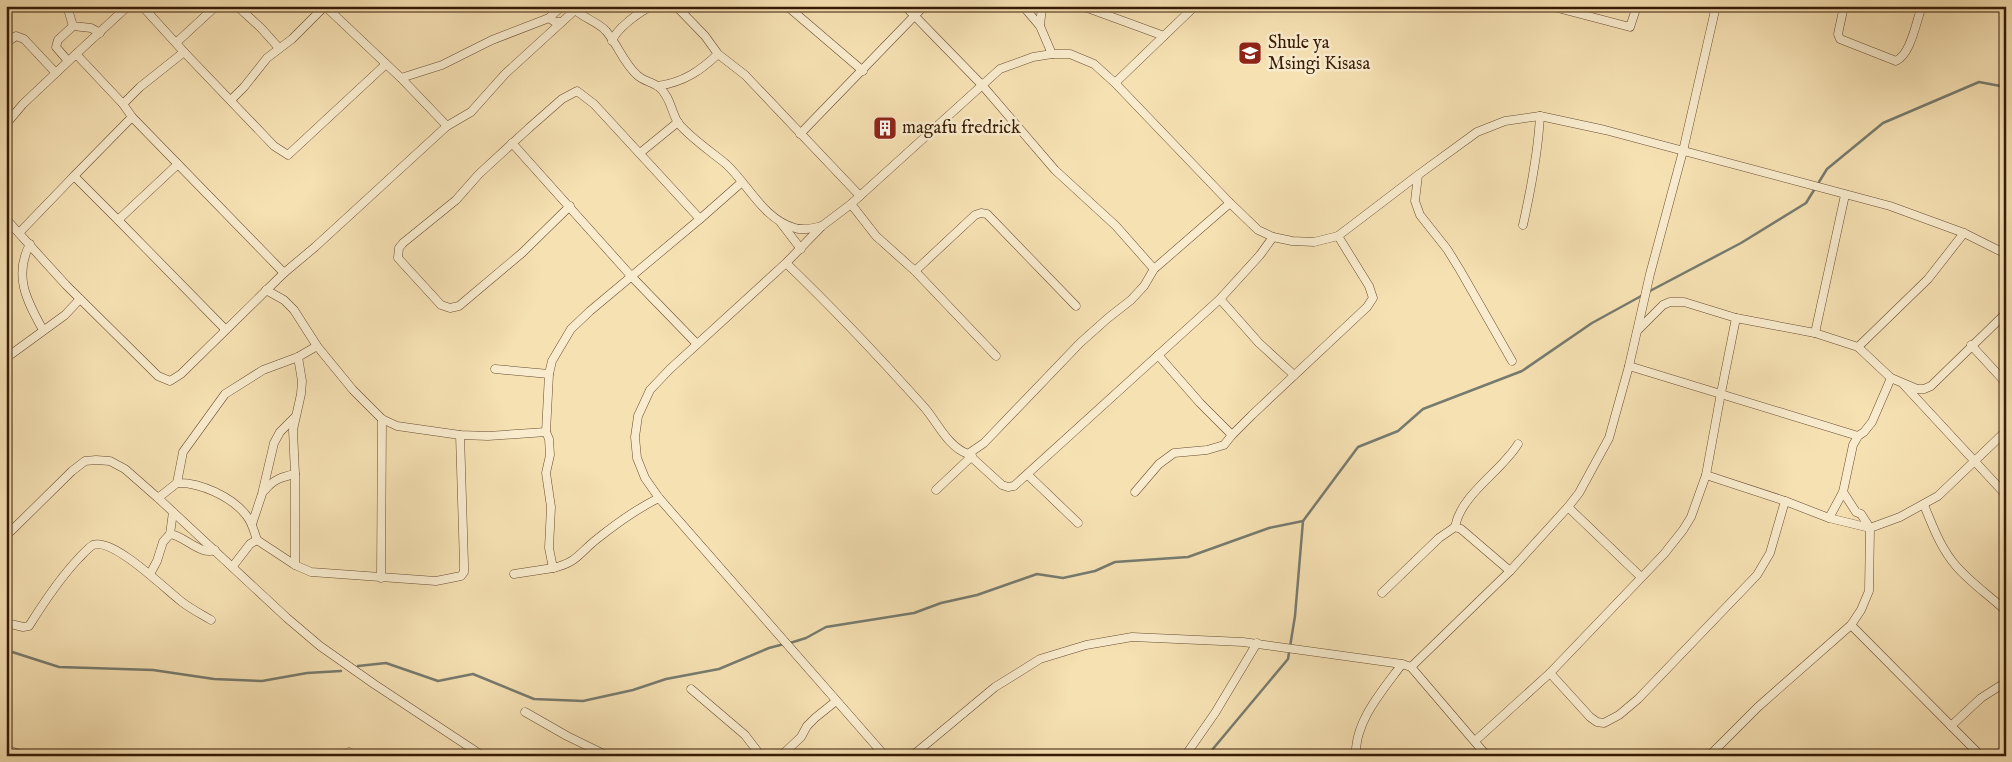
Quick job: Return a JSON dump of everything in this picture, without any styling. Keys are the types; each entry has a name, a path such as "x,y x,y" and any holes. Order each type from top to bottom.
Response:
{"street":[{"path":"67,6 73,26"},
{"path":"6,124 55,72 128,6"},
{"path":"142,6 274,146 288,155 386,65"},
{"path":"177,42 216,6"},
{"path":"237,6 279,48"},
{"path":"231,100 244,87 266,58 325,6 401,78 447,126"},
{"path":"401,78 442,65 492,40 549,18 562,6"},
{"path":"612,41 622,28 652,6"},
{"path":"676,6 705,36 718,54 745,74 860,196"},
{"path":"787,6 863,71"},
{"path":"905,6 982,85 1055,170 1116,226 1154,269"},
{"path":"800,134 924,6"},
{"path":"1023,6 1040,26 1052,54"},
{"path":"1040,26 1042,6"},
{"path":"1082,6 1164,36"},
{"path":"1115,83 1195,6"},
{"path":"1550,6 1630,27 1637,6"},
{"path":"1411,667 1510,571 1568,507 1579,494 1609,438 1683,151 1716,6"},
{"path":"1844,6 1838,34 1840,39 1896,61 1902,58 1908,48 1922,6"},
{"path":"6,219 80,299 158,376 170,381 181,374 284,273 447,126 462,119 471,112 505,74 574,8 580,16 602,28 626,63 637,75 643,80 658,86 666,94 678,122 700,144 727,165 764,208 780,221 801,249"},
{"path":"549,18 555,22 561,22"},
{"path":"68,61 56,47 58,40 73,26 91,28 100,33"},
{"path":"6,43 16,36 24,39 55,72"},
{"path":"123,104 140,87 184,52"},
{"path":"76,54 123,104 132,117 284,273"},
{"path":"658,86 682,81 701,70 718,54"},
{"path":"885,756 659,498 645,478 637,458 635,436 638,416 650,390 697,344 801,249 822,226 851,204 1000,69 1033,57 1052,54 1070,54 1094,64 1115,83 1258,230 1273,237 1292,241 1314,242 1338,236 1471,136 1485,128 1513,119 1540,116 1605,130 1916,215 1964,233 2006,254"},
{"path":"570,206 522,253 459,306 450,308 441,305 398,258 399,248 456,200 479,174 512,144 562,100 577,91 594,104 700,219"},
{"path":"1523,225 1531,194 1538,152 1540,116"},
{"path":"19,233 132,117"},
{"path":"640,153 678,122"},
{"path":"512,144 570,206 632,277 697,344"},
{"path":"118,220 178,164"},
{"path":"1418,175 1415,201 1420,215 1447,249 1512,361"},
{"path":"74,176 225,330"},
{"path":"553,568 549,548 551,507 546,473 550,455 549,439 546,432 549,374 552,361 571,329 590,311 742,182"},
{"path":"1815,333 1846,195"},
{"path":"936,490 1080,343 1131,300 1144,286 1154,269 1230,203"},
{"path":"851,204 876,236 915,271 996,356"},
{"path":"915,271 975,215 987,214 1076,306"},
{"path":"780,221 795,228 806,229 822,226"},
{"path":"1858,347 1928,279 1964,233"},
{"path":"1135,492 1159,464 1174,453 1215,449 1224,445 1294,375 1367,307 1373,298 1369,286 1338,236"},
{"path":"786,263 828,304 926,409 947,438 962,451 970,455 1002,485 1008,487 1014,486 1028,475 1083,422 1220,298 1260,255 1273,237"},
{"path":"30,244 24,255 21,276 30,306 43,330"},
{"path":"266,290 271,294 277,295 294,310 317,346 353,390 382,420 396,426 460,435 488,436 546,432"},
{"path":"1220,298 1259,344 1294,375"},
{"path":"6,358 65,315 80,299"},
{"path":"1637,332 1660,307 1670,302 1684,302 1736,318 1815,333 1858,347 1891,378 1917,389 1924,389 1931,386 2006,313"},
{"path":"1475,741 1550,674 1664,554 1684,530 1691,518 1706,475 1720,393 1736,318"},
{"path":"1971,345 2006,383"},
{"path":"177,483 183,452 226,394 263,370 298,357 317,346"},
{"path":"1158,355 1217,421 1232,435"},
{"path":"295,565 293,430 302,382 298,357"},
{"path":"1629,366 1858,436"},
{"path":"496,369 549,374"},
{"path":"1829,518 1843,492 1853,445 1858,436 1872,422 1891,378"},
{"path":"1901,381 2006,495"},
{"path":"252,524 262,494 274,443 280,432 297,416"},
{"path":"382,420 382,578"},
{"path":"1706,475 1785,501 1829,518 1870,528 1900,517 1938,496 2006,431"},
{"path":"158,498 177,483 185,482 223,496 247,515 257,540 295,565 311,572 436,581 461,576 464,572 460,435"},
{"path":"1382,593 1439,538 1455,527 1459,513 1466,503 1510,456 1518,444"},
{"path":"6,536 72,471 85,461 110,461 125,469 158,498 320,646 483,756"},
{"path":"262,494 271,482 295,474"},
{"path":"1028,475 1078,523"},
{"path":"1709,756 1758,707 1851,625 1861,610 1869,591 1870,528 1861,514 1856,512 1843,492"},
{"path":"514,574 568,565 582,555 595,541 639,508 659,498"},
{"path":"1550,674 1592,720 1604,723 1619,715 1660,677 1757,575 1770,553 1785,501"},
{"path":"1924,505 1949,557 1964,574 2006,611"},
{"path":"1568,507 1641,577"},
{"path":"150,574 157,561 163,542 170,534 170,519 173,512"},
{"path":"1455,527 1461,529 1510,571"},
{"path":"170,534 177,535 205,551 215,550"},
{"path":"233,566 250,544 257,540"},
{"path":"6,623 23,627 29,626 52,589 93,546 100,544 111,548 150,574 184,604 211,620"},
{"path":"1851,625 1981,756"},
{"path":"912,756 995,687 1040,659 1086,645 1132,637 1257,643 1402,664 1411,667 1487,756"},
{"path":"1186,756 1215,713 1257,643"},
{"path":"1356,756 1357,737 1368,713 1381,691 1402,664"},
{"path":"1952,726 1981,698 2006,682"},
{"path":"692,689 745,735 761,756"},
{"path":"781,756 801,737 807,726 815,718 836,701"},
{"path":"525,712 567,736 608,756"},
{"path":"6,749 23,756"}],"waterway":[{"path":"1648,292 1741,243 1806,203 1827,169 1883,123 1979,82 2006,87"},
{"path":"1207,756 1288,659 1295,616 1303,521 1358,447 1398,431 1423,409 1522,371 1592,323 1643,295"},
{"path":"790,643 806,638 826,627 914,613 941,603 977,595 1037,574 1063,578 1095,571 1115,562 1188,557 1269,528 1303,521"},
{"path":"358,666 386,663 438,681 473,674 534,699 583,701 633,690 666,679 719,669 769,648 784,644"},
{"path":"6,650 59,667 153,670 214,679 262,681 307,673 341,671"}],"place":[{"name":"Shule ya Msingi Kisasa","path":"1250,53"},
{"name":"magafu fredrick","path":"885,128"}]}
